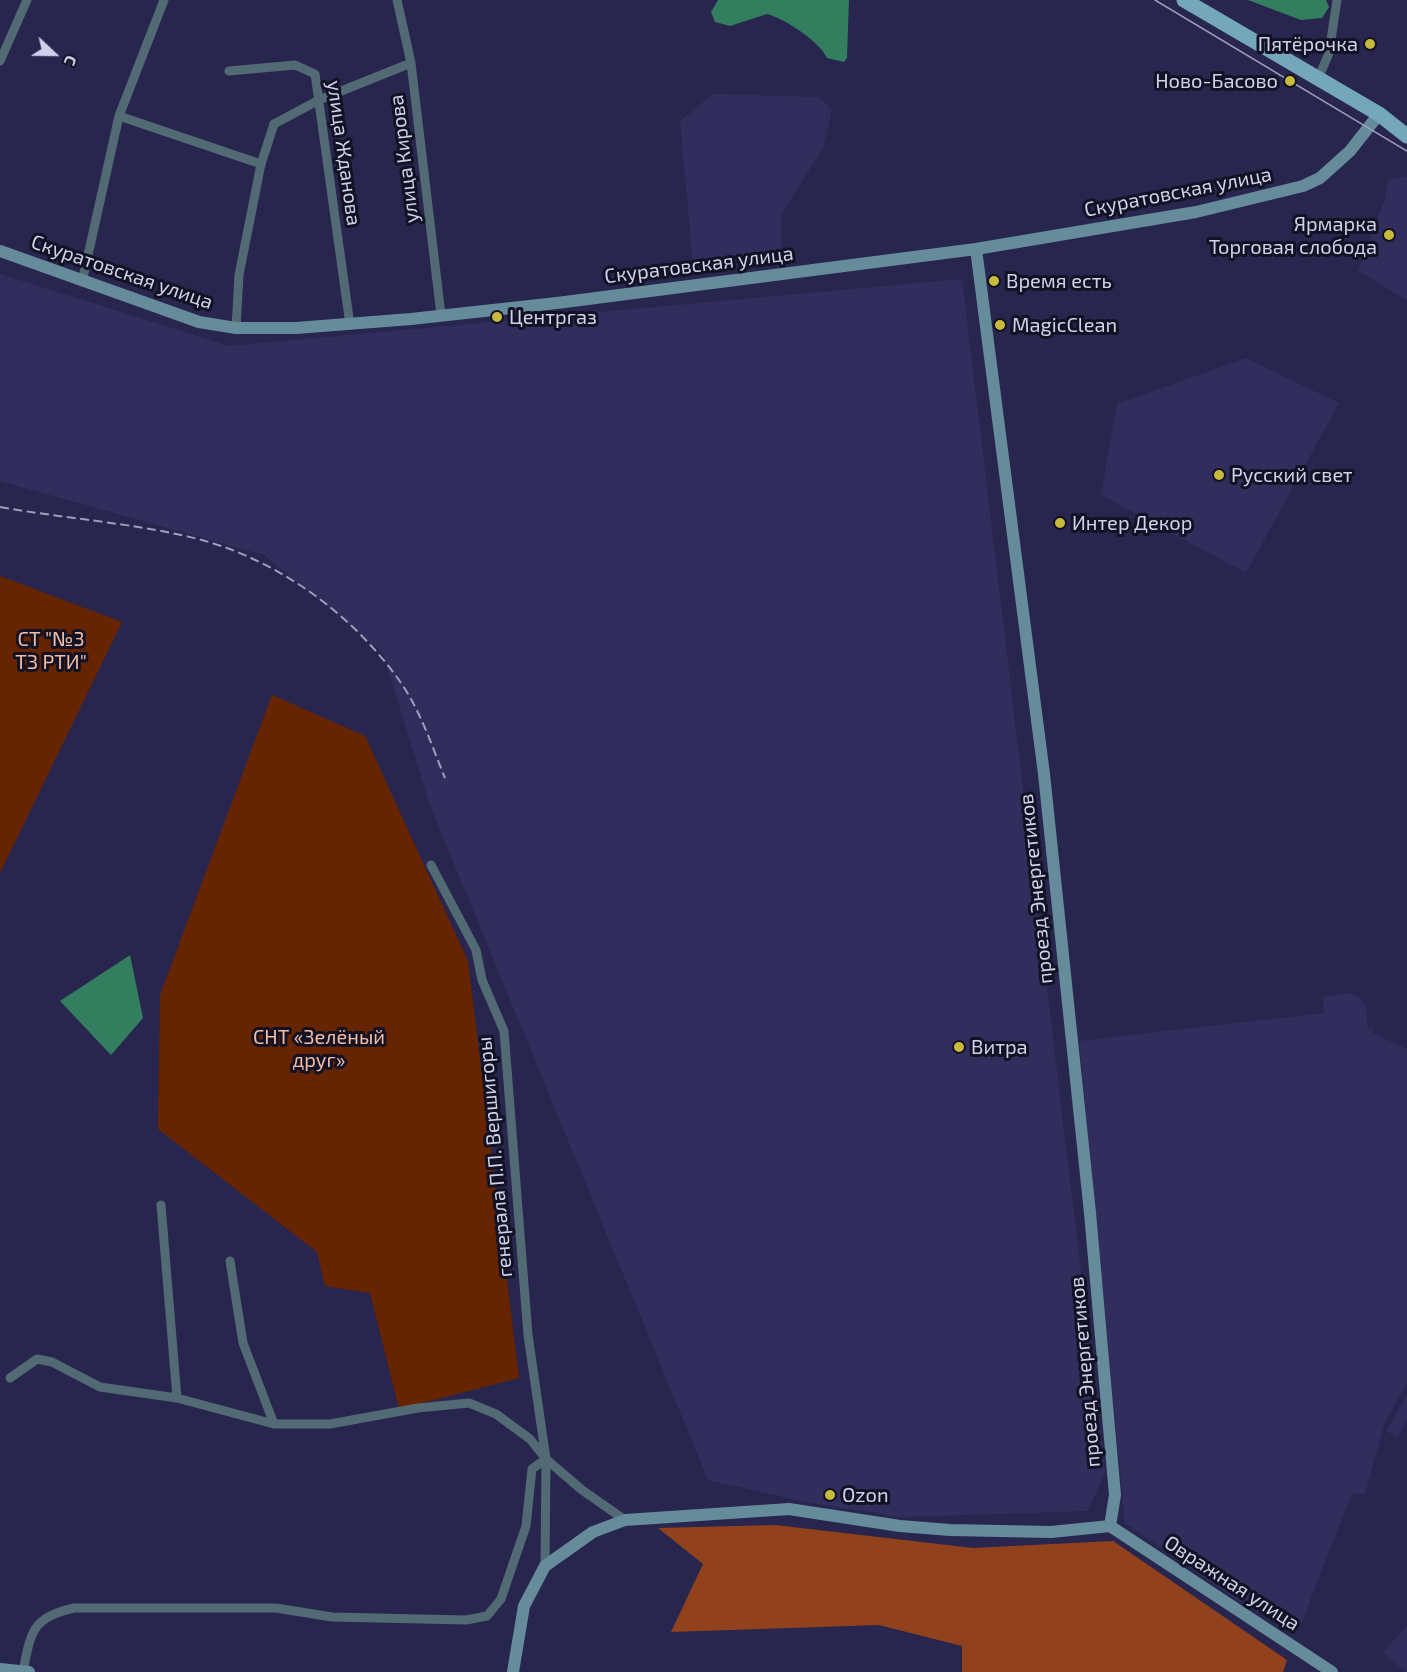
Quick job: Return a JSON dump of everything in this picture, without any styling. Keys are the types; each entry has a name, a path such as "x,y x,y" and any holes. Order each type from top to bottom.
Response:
{"main road":[{"path":"1184,0 1204,5 1318,79 1379,114 1393,128 1407,136"},
{"path":"1379,114 1398,118 1407,124"}],"street":[{"path":"0,61 27,0"},
{"path":"82,282 119,116 164,0"},
{"name":"улица Кирова","path":"398,0 411,63 441,315"},
{"path":"1318,79 1329,53 1336,0"},
{"path":"236,328 239,275 261,164 274,124 319,100 411,63"},
{"name":"улица Жданова","path":"229,70 295,65 315,74 350,324"},
{"name":"Скуратовская улица","path":"0,251 199,322 236,328 296,328 441,315 580,300 976,249 1196,212 1303,186 1336,166 1379,114"},
{"path":"119,116 261,164"},
{"name":"проезд Энергетиков","path":"976,249 1048,809 1090,1213 1115,1495 1110,1526"},
{"name":"генерала П.П. Вершигоры","path":"431,865 476,951 482,980 504,1032 528,1335 546,1460 545,1566"},
{"path":"161,1204 177,1398"},
{"path":"230,1261 243,1343 274,1424"},
{"path":"10,1378 37,1359 52,1362 100,1387 177,1398 274,1424 330,1424 418,1408 469,1403 496,1414 530,1438 546,1460 582,1490 625,1520"},
{"path":"0,1669 26,1672 29,1643 37,1623 56,1612 74,1608 276,1608 332,1617 466,1620 487,1616 498,1606 515,1565 526,1526 532,1469 546,1460"},
{"path":"513,1672 524,1606 545,1566 593,1532 625,1520 789,1509 900,1526 950,1530 1051,1532 1110,1526"},
{"name":"Овражная улица","path":"1110,1526 1332,1672"}],"shaded area":[{"path":"718,0 849,0 847,58 844,62 827,58 817,45 801,32 783,20 767,14 730,26 715,22 711,12"},
{"path":"1248,0 1326,0 1329,7 1322,18 1301,20"},
{"path":"713,94 818,97 832,109 823,148 781,215 781,255 693,264 680,121"},
{"name":"Ярмарка Торговая слобода","path":"1406,176 1407,300 1358,271 1385,199 1388,180"},
{"path":"0,274 229,346 962,279 1105,1472 1088,1511 902,1517 805,1502 708,1480 429,803 383,653 264,555 0,481"},
{"path":"1246,358 1339,403 1246,573 1101,495 1117,404"},
{"path":"130,955 143,1018 111,1055 60,1001"},
{"path":"1347,993 1359,996 1366,1006 1368,1029 1372,1026 1373,1033 1407,1049 1407,1383 1385,1422 1365,1494 1352,1493 1301,1624 1240,1602 1125,1523 1079,1041 1324,1013 1323,997"},
{"path":"1407,1395 1407,1421 1398,1437 1386,1431"},
{"path":"775,1525 973,1548 1113,1541 1287,1660 1283,1672 962,1672 962,1646 879,1625 671,1632 703,1564 658,1528"},
{"path":"1407,1626 1407,1672 1382,1653"}],"green space":[{"name":"СТ \"№3 ТЗ РТИ\"","path":"0,576 122,622 0,873"},
{"name":"СНТ «Зелёный друг»","path":"272,695 365,736 468,961 519,1378 399,1409 370,1293 325,1286 317,1252 158,1129 160,995"}],"tram line":[{"path":"1155,0 1407,151"}],"railway":[{"path":"0,507 177,534 230,549 284,575 334,610 357,631 396,676 418,712 445,778"}],"place":[{"name":"Пятёрочка","path":"1370,44"},
{"name":"Ново-Басово","path":"1290,81"},
{"name":"Ярмарка Торговая слобода","path":"1389,235"},
{"name":"Время есть","path":"994,281"},
{"name":"Центргаз","path":"497,317"},
{"name":"MagicClean","path":"1000,325"},
{"name":"Русский свет","path":"1219,475"},
{"name":"Интер Декор","path":"1060,523"},
{"name":"Витра","path":"959,1047"},
{"name":"Ozon","path":"830,1495"}]}
